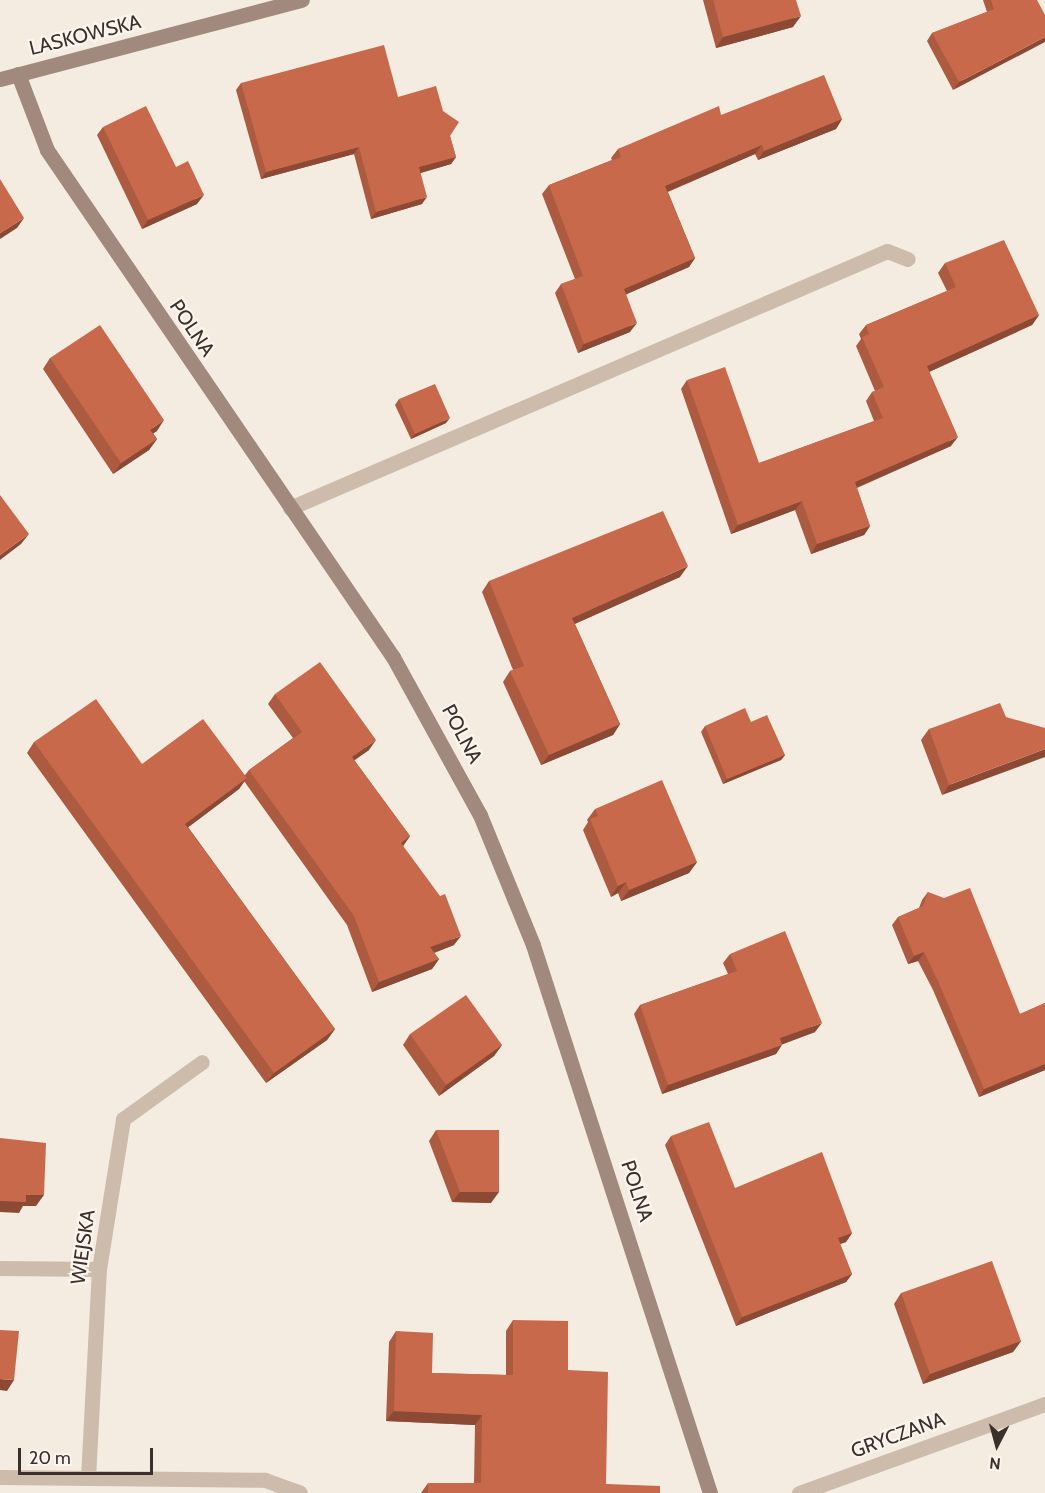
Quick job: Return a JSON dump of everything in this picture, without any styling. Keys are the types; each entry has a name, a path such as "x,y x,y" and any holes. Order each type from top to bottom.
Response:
{"street":[{"name":"LASKOWSKA","path":"0,79 302,0"},
{"name":"POLNA","path":"18,74 53,160 416,693 498,855 616,1194 710,1493"},
{"path":"290,508 887,251 909,259"},
{"name":"WIEJSKA","path":"87,1478 99,1269 123,1119 202,1062"},
{"path":"0,1268 99,1269"},
{"name":"GRYCZANA","path":"799,1493 1045,1404"},
{"path":"0,1477 265,1480 300,1493"}],"building":[{"path":"713,0 796,0 801,16 723,37"},
{"path":"991,0 1037,0 1045,15 1045,37 959,82 932,33 994,9"},
{"path":"384,45 398,97 436,86 443,111 459,122 450,136 456,157 419,167 427,197 376,212 359,147 266,172 241,83"},
{"path":"824,75 842,119 764,151 762,145 665,186 695,258 624,289 637,323 584,344 561,284 583,276 549,185 621,157 618,149 719,106 721,115"},
{"path":"146,106 176,167 188,161 204,195 148,220 103,127"},
{"path":"0,179 24,218 0,233"},
{"path":"1004,240 1039,315 927,366 958,437 855,482 870,526 817,544 802,501 738,525 687,380 725,367 759,463 883,418 872,392 884,387 862,337 869,334 866,325 956,287 945,263"},
{"path":"100,325 164,420 150,430 157,439 121,463 50,358"},
{"path":"435,384 450,418 415,434 399,399"},
{"path":"0,495 29,534 0,555"},
{"path":"663,511 688,566 572,618 620,724 549,755 510,671 524,666 489,581"},
{"path":"320,662 376,740 352,757 410,836 401,843 440,896 445,894 461,936 430,947 439,959 379,982 354,916 249,770 302,732 275,694"},
{"path":"96,699 142,764 203,719 247,778 185,824 335,1029 274,1073 34,742"},
{"path":"1000,703 1006,717 1045,728 1045,749 949,785 929,729"},
{"path":"745,708 751,722 767,715 785,755 727,779 705,726"},
{"path":"662,780 697,862 629,890 626,882 618,886 590,819 598,816 595,809"},
{"path":"970,888 1020,1014 1045,1003 1045,1064 984,1089 924,952 914,956 898,917 923,906 928,892 944,898"},
{"path":"785,931 822,1023 780,1038 782,1045 668,1085 640,1005 737,971 730,954"},
{"path":"466,995 502,1045 446,1085 410,1034"},
{"path":"709,1122 735,1188 822,1152 852,1233 838,1238 852,1274 742,1317 671,1136"},
{"path":"436,1130 499,1130 499,1192 460,1192"},
{"path":"0,1138 46,1143 44,1195 26,1195 26,1202 0,1201"},
{"path":"992,1261 1021,1341 930,1374 901,1293"},
{"path":"513,1320 568,1321 568,1370 608,1372 606,1484 660,1486 660,1493 428,1493 428,1483 481,1483 482,1415 394,1411 396,1331 433,1333 432,1373 513,1375"},
{"path":"0,1330 19,1331 14,1380 0,1379"}]}
